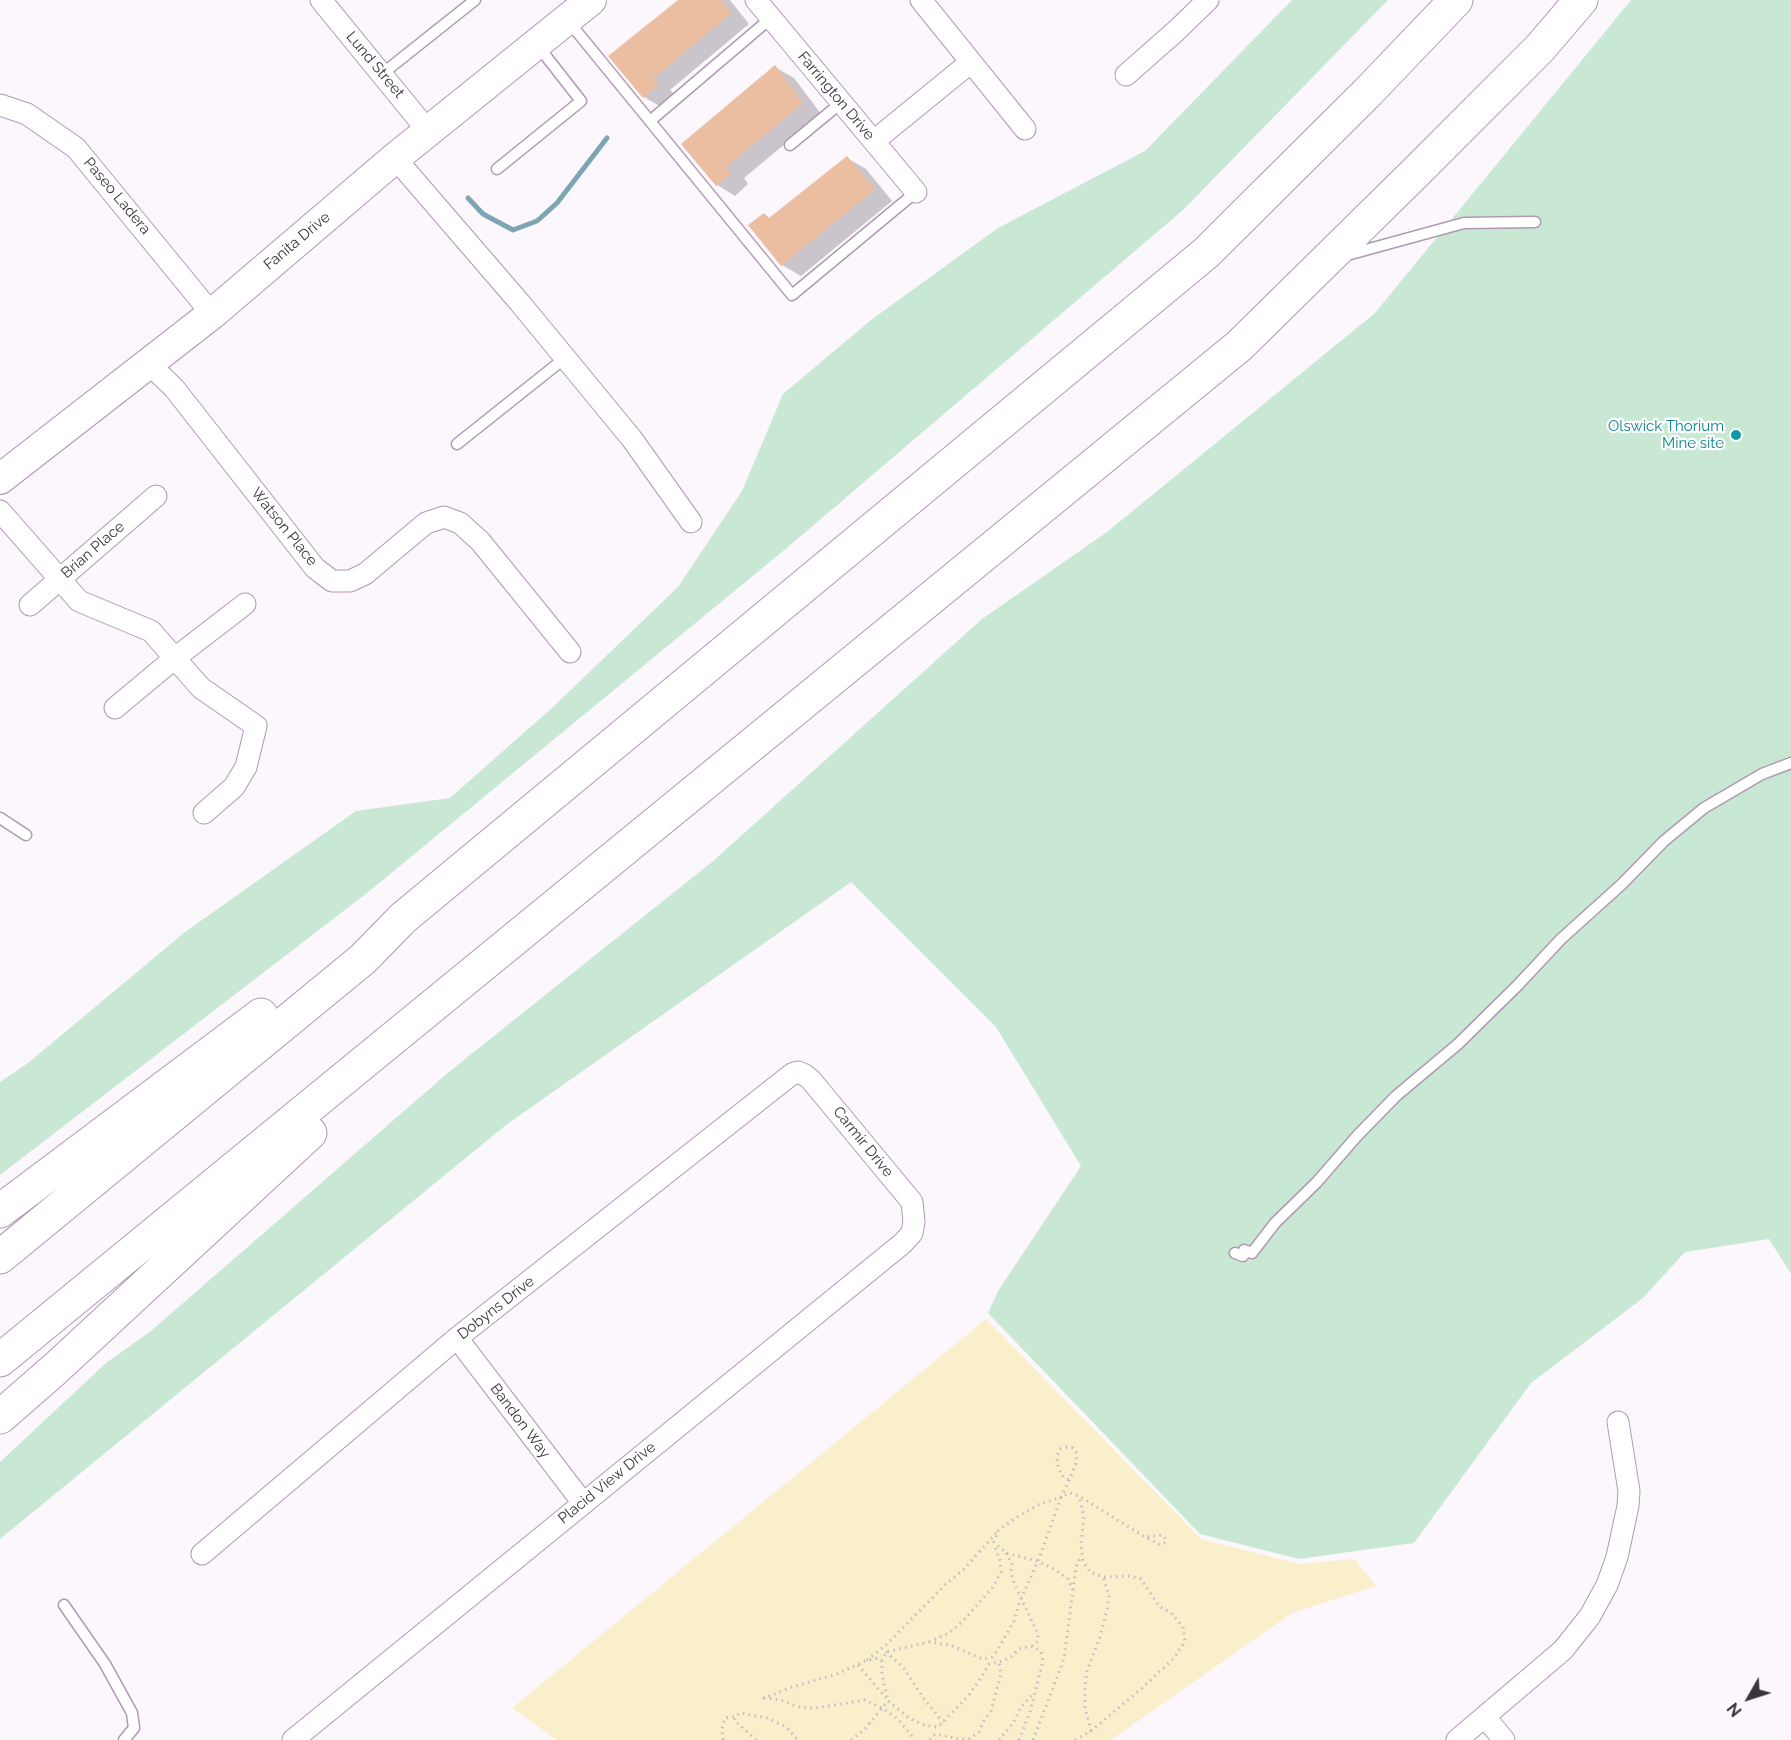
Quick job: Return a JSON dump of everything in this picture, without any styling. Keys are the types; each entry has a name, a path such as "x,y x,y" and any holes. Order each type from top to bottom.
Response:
{"highway":[{"path":"0,1257 363,959 403,918 1206,253 1368,92 1456,0"},
{"path":"0,1360 1239,346 1540,48 1581,0"},
{"path":"0,1417 55,1370 551,910"},
{"path":"0,1211 382,925 403,918"}],"main road":[{"name":"Fanita Drive","path":"0,479 212,314 395,158 591,0"}],"street":[{"name":"Lund Street","path":"321,0 428,131"},
{"name":"Farrington Drive","path":"756,0 916,192"},
{"path":"921,0 1025,129"},
{"path":"1126,75 1208,0"},
{"path":"874,141 971,62"},
{"name":"Paseo Ladera","path":"0,105 27,114 76,148 212,314"},
{"path":"395,158 632,439 691,522"},
{"name":"Watson Place","path":"148,363 174,388 315,568 332,581 350,581 365,574 426,523 444,517 460,523 480,541 570,652"},
{"name":"Brian Place","path":"30,605 156,496"},
{"path":"0,511 79,602 151,631 201,688 256,726 246,767 234,787 204,813"},
{"path":"115,708 245,604"},
{"name":"Carmir Drive","path":"798,1072 812,1080 912,1202 914,1221"},
{"name":"Dobyns Drive","path":"202,1554 457,1338 792,1074 798,1072"},
{"name":"Placid View Drive","path":"293,1740 903,1243 912,1233 914,1221"},
{"name":"Bandon Way","path":"457,1338 583,1503"},
{"path":"1456,1740 1563,1650 1590,1616 1607,1585 1617,1557 1628,1506 1629,1491 1618,1422"},
{"path":"1485,1717 1504,1740"}],"lane":[{"path":"382,74 475,0"},
{"path":"650,121 771,18"},
{"path":"567,20 792,295 916,192"},
{"path":"497,169 581,100 536,44"},
{"path":"790,145 842,102"},
{"path":"1327,260 1464,223 1535,222"},
{"path":"457,444 565,358"},
{"path":"1236,1254 1243,1256 1244,1250 1252,1253 1275,1223 1305,1195 1396,1096 1458,1044 1561,939 1622,884 1664,841 1704,808 1762,774 1791,763"},
{"path":"0,818 26,835"},
{"path":"64,1605 105,1664 132,1713 134,1728 124,1740"}],"path":[{"path":"929,1642 950,1645 983,1659 992,1657 1014,1621 1077,1461 1073,1448 1066,1447 1060,1449 1057,1456 1058,1467 1062,1476 1069,1480"},
{"path":"915,1740 898,1719 865,1700 816,1708 798,1707 781,1700 764,1698 837,1674 865,1661 887,1644 964,1569 998,1531 1038,1505 1070,1493 1079,1496 1145,1537 1161,1545 1166,1542 1162,1535 1145,1537"},
{"path":"1075,1740 1091,1731 1141,1689 1174,1658 1185,1641 1183,1627 1171,1613 1159,1606 1141,1579 1130,1576 1103,1577 1090,1572 1083,1561 1081,1544 1084,1517 1079,1496"},
{"path":"886,1652 929,1642 949,1632 962,1622 993,1587 1001,1572 994,1542 998,1531"},
{"path":"858,1665 887,1700 909,1718 924,1725 938,1727 969,1695 988,1664 1010,1658 1019,1649 1031,1646 1038,1641 1038,1634 1014,1583 1011,1572 1012,1564 1006,1553 994,1542"},
{"path":"1006,1553 1037,1561 1053,1569 1068,1579 1073,1590"},
{"path":"1033,1740 1064,1659 1076,1567 1082,1554"},
{"path":"1091,1731 1086,1708 1085,1686 1087,1671 1107,1610 1109,1596 1103,1577"},
{"path":"1019,1740 1030,1712 1043,1661 1041,1652 1031,1646"},
{"path":"851,1740 865,1729 887,1700 882,1674 882,1661 886,1652"},
{"path":"886,1652 903,1667 924,1699 943,1722"},
{"path":"865,1661 878,1658 882,1661"},
{"path":"930,1740 935,1734 969,1739 979,1732 991,1712 1001,1674 999,1662"},
{"path":"999,1740 1014,1722 1020,1708 1035,1691"},
{"path":"723,1740 722,1729 725,1718 740,1713 768,1718 786,1727 798,1740"},
{"path":"736,1716 734,1720 756,1740"}],"green space":[{"path":"1292,0 1388,0 1183,210 788,547 367,893 0,1175 0,1082 28,1063 185,932 356,811 450,798 553,707 678,587 742,491 783,394 871,320 998,228 1145,151"},
{"path":"1631,0 1791,0 1791,1274 1769,1239 1685,1252 1643,1298 1531,1383 1414,1543 1299,1559 1200,1534 988,1313 998,1291 1081,1166 996,1027 851,882 506,1125 0,1539 0,1462 106,1363 151,1331 450,1071 712,862 982,619 1107,532 1375,313"}],"sand":[{"path":"986,1319 1201,1539 1299,1564 1355,1559 1376,1586 1292,1613 1111,1740 557,1740 512,1708"}],"building":[{"path":"678,0 721,0 731,13 653,79 659,85 643,98 608,56"},
{"path":"775,65 803,103 726,167 731,173 716,186 681,144"},
{"path":"847,156 875,189 781,266 748,225 764,213 769,218"}],"waterway":[{"path":"468,198 483,214 513,230 537,221 557,203 607,138"}],"place":[{"name":"Olswick Thorium Mine site","path":"1736,435"}]}
